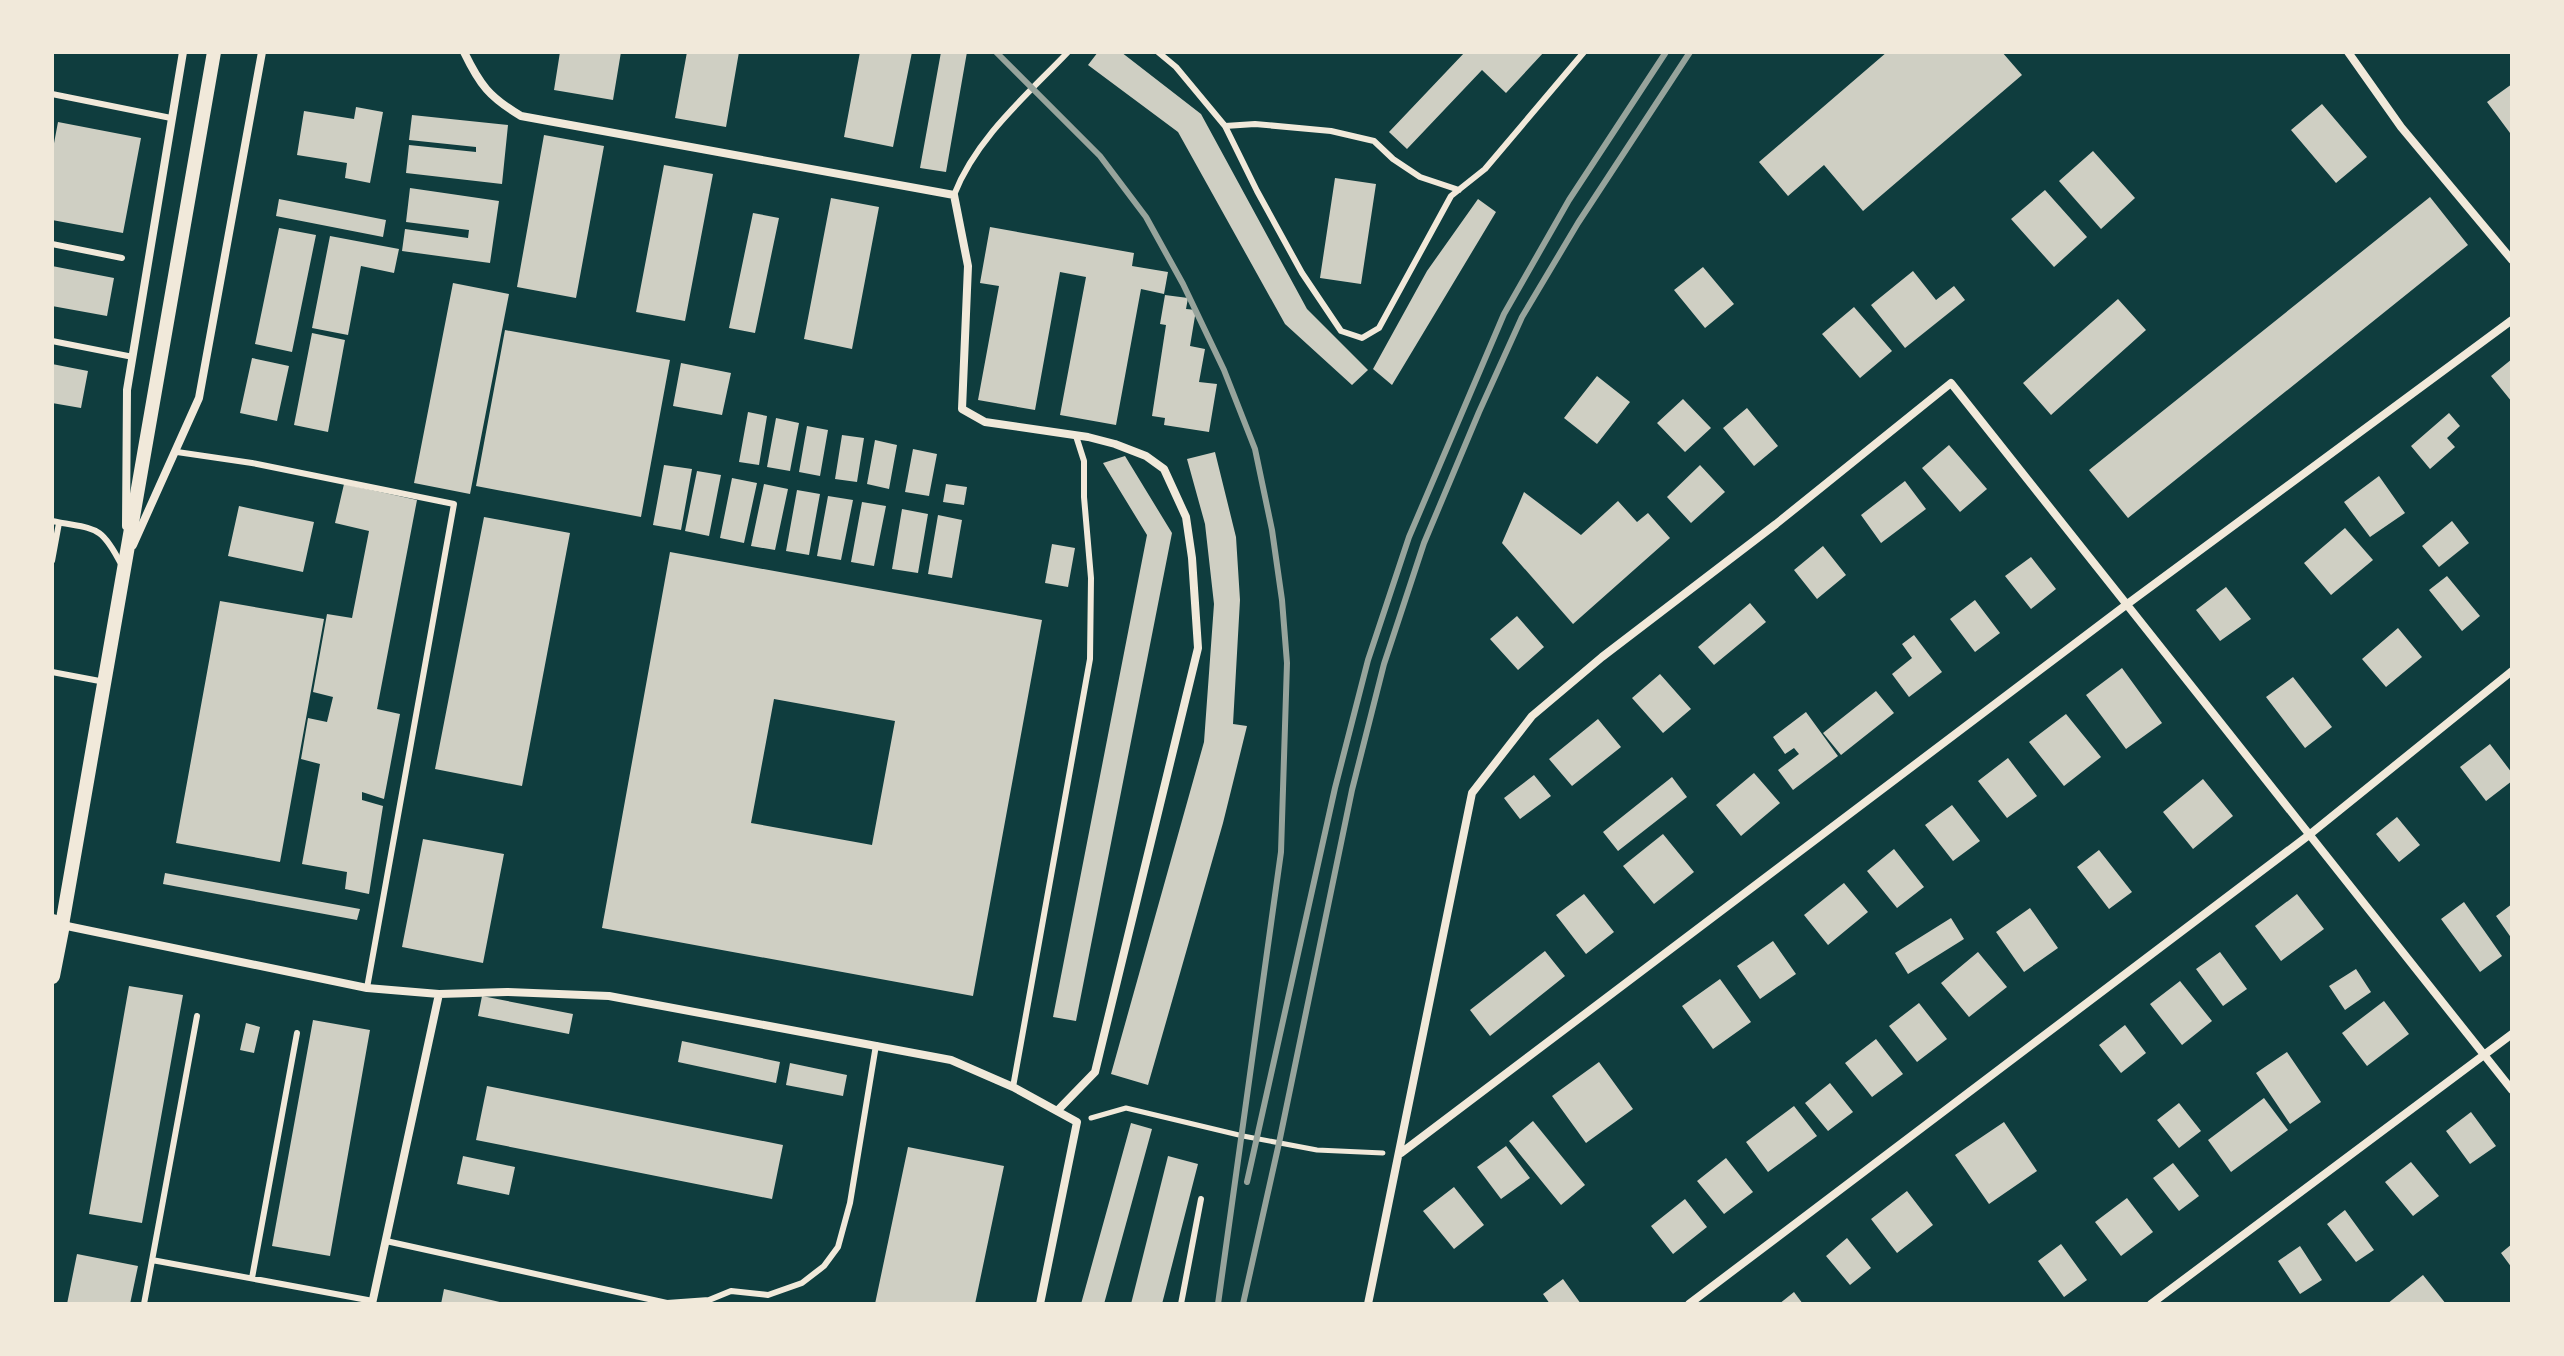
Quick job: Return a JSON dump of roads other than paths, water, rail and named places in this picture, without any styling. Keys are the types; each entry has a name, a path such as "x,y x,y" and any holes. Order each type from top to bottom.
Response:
{"main road":[{"path":"52,976 57,924"}],"street":[{"path":"125,565 127,390 183,52"},
{"path":"214,52 105,682 57,924 367,988 439,994 507,992 609,996 951,1060 1013,1087 1077,1122 1040,1304"},
{"path":"125,565 199,398 262,52"},
{"path":"464,52 480,84 502,105 521,116 954,195 968,266 962,409 985,422 1076,436 1126,448 1146,456 1164,469 1186,517 1198,648 1095,1072 1058,1110"},
{"path":"2348,52 2401,127 2512,260"},
{"path":"1400,1153 2126,605 2512,320"},
{"path":"1368,1304 1472,793 1532,716 1602,657 1776,524 1951,383 2512,1090"},
{"path":"1689,1304 2309,835 2512,671"},
{"path":"373,1303 439,994"},
{"path":"2151,1304 2512,1034"}],"lane":[{"path":"954,195 965,167 1068,52"},
{"path":"1158,52 1176,67 1225,126 1257,191 1310,284 1341,331 1362,338 1379,328 1451,196 1485,169 1584,52"},
{"path":"52,94 171,118"},
{"path":"1225,126 1255,124 1331,131 1374,141 1393,159 1420,177 1459,190"},
{"path":"52,244 122,258"},
{"path":"52,341 133,357"},
{"path":"1013,1087 1090,659 1091,578 1084,461 1076,436"},
{"path":"177,452 252,463 454,504 367,988"},
{"path":"52,561 55,522 96,530 108,539 125,565"},
{"path":"52,672 105,682"},
{"path":"144,1304 197,1016"},
{"path":"252,1278 297,1033"},
{"path":"386,1241 667,1303 709,1300 731,1291 768,1295 802,1283 824,1266 838,1247 850,1203 876,1045"},
{"path":"1181,1304 1201,1199"},
{"path":"152,1260 373,1303"},
{"path":"766,1304 768,1295"}],"railway":[{"path":"996,52 1100,156 1146,217 1183,284 1224,370 1255,449 1272,530 1287,663 1281,852 1218,1304"},
{"path":"1247,1182 1335,788 1368,660 1409,537 1504,314 1569,200 1666,52"},
{"path":"1243,1304 1352,790 1384,664 1424,543 1522,317 1578,223 1690,52"}]}
